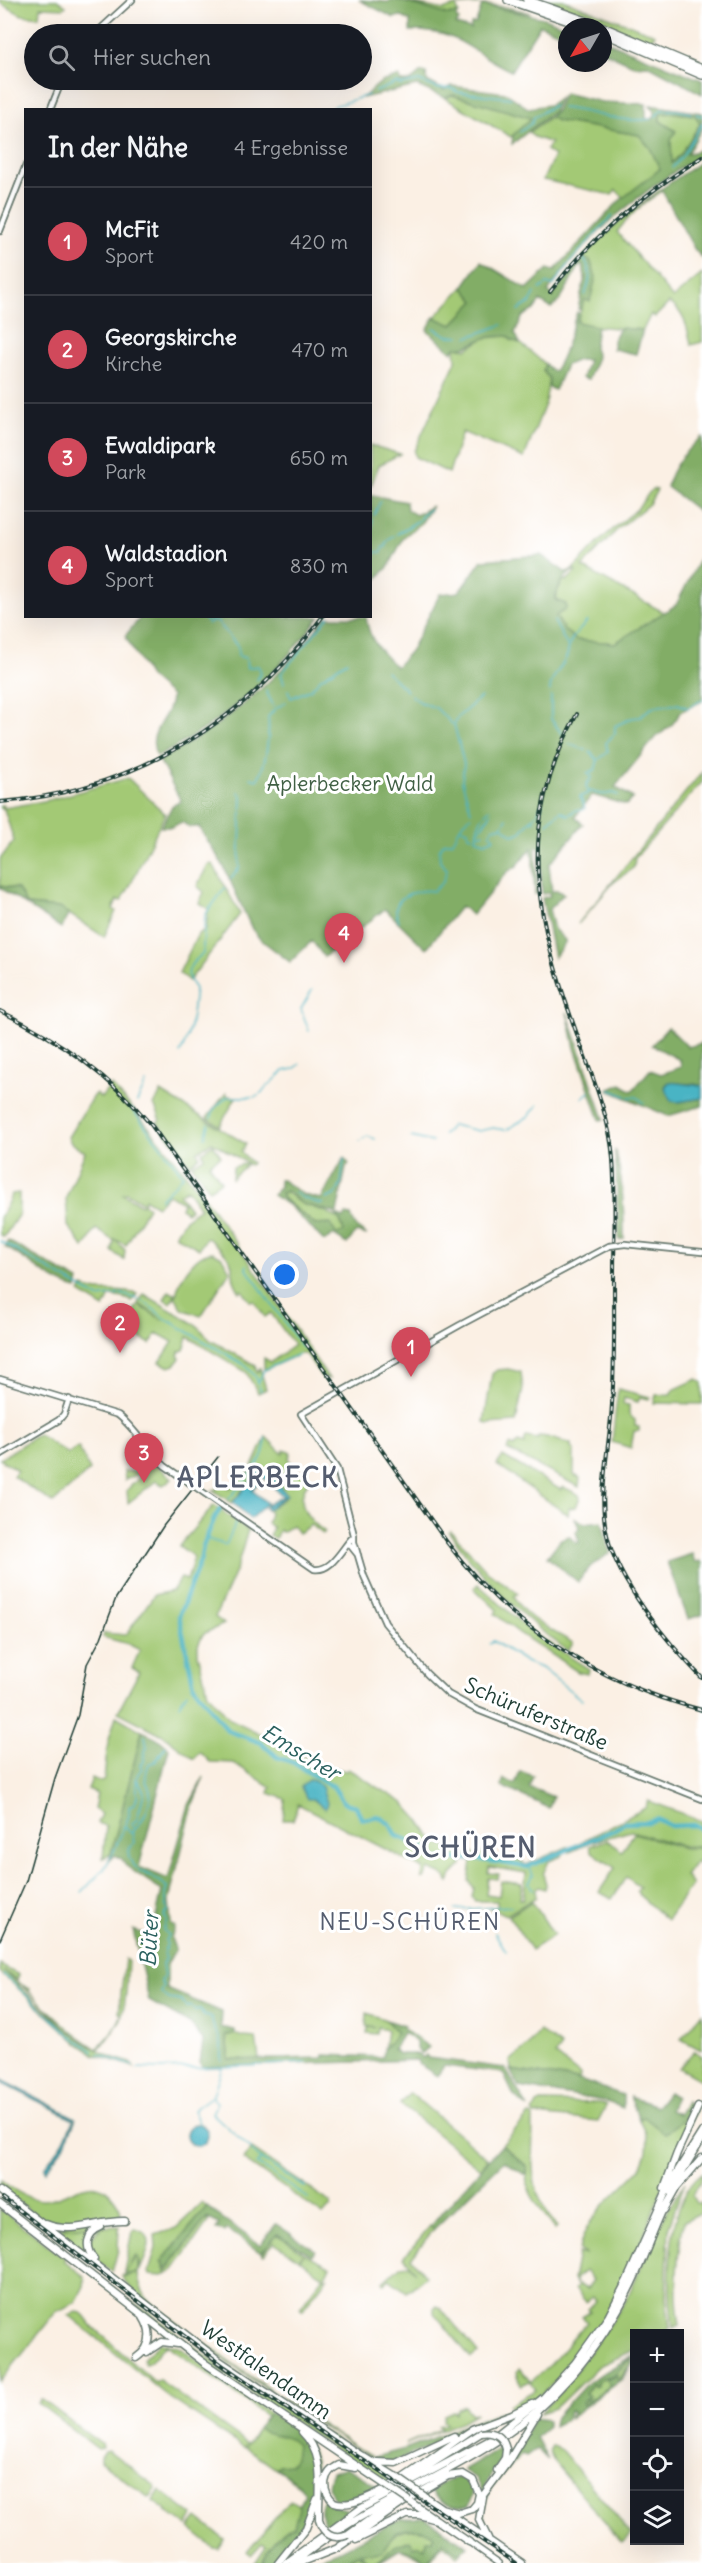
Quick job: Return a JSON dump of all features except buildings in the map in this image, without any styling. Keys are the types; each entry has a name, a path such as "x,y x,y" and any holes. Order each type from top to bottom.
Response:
{"highway":[{"path":"508,0 574,18"},
{"path":"527,0 536,6"},
{"path":"551,11 566,18"},
{"path":"612,31 702,69"},
{"path":"612,37 702,75"},
{"path":"648,2230 676,2153 698,2106"},
{"path":"484,2494 508,2462 534,2418 588,2347 608,2316 627,2280 670,2183 702,2132"},
{"path":"294,2563 356,2518 504,2436 592,2351 618,2310 679,2176 702,2139"},
{"path":"658,2221 677,2187 702,2158"},
{"name":"Westfalendamm","path":"0,2191 220,2361 522,2563"},
{"name":"Westfalendamm","path":"0,2204 182,2345 469,2542"},
{"path":"40,2222 57,2228 72,2229 107,2222 124,2223 102,2226 90,2235 88,2250 104,2271"},
{"path":"142,2314 150,2328 150,2338 138,2360 158,2343 168,2341 182,2345"},
{"path":"366,2459 382,2463 396,2463 527,2407 558,2386"},
{"path":"377,2500 490,2440 558,2386"},
{"path":"296,2425 314,2447 319,2463 319,2520 327,2535 338,2538 348,2535 430,2478"},
{"path":"363,2470 343,2464 331,2469 325,2482 329,2496 338,2503 345,2504 371,2496 405,2477 453,2441 475,2428"},
{"path":"286,2563 343,2521 482,2433 498,2435 506,2449 505,2458 484,2494 480,2507 480,2522 493,2543"},
{"path":"336,2549 407,2500 448,2476 459,2473 473,2480 479,2494 477,2503 472,2509 459,2513 441,2508"},
{"path":"278,2563 310,2521 320,2480"},
{"path":"300,2563 336,2549 403,2516 419,2515 437,2520"}],"main road":[{"path":"106,24 132,0"},
{"path":"51,108 58,90"},
{"path":"0,231 24,170"},
{"name":"Schüruferstraße","path":"702,1252 625,1244 609,1246 460,1325 301,1414 337,1468 352,1529 352,1543 370,1593 385,1623 423,1669 448,1694 475,1709 702,1799"},
{"path":"0,1379 114,1413 128,1423 158,1460 310,1567 317,1570 324,1569 341,1550 352,1543"},
{"path":"0,1455 62,1417 67,1398"},
{"name":"Westfalendamm","path":"469,2542 499,2563"}],"green space":[{"path":"0,0 57,0 66,6 64,8 40,7 39,17 22,15 0,3"},
{"path":"359,0 388,2 398,0 448,15 459,13 456,25 471,29 471,24 476,23 482,5 544,18 558,23 558,32 540,25 511,71 453,38 441,34 410,31 410,21 400,16 394,18"},
{"path":"397,0 444,10 456,6 459,13 448,15"},
{"path":"544,0 563,0 612,18 591,18"},
{"path":"480,5 497,6 530,13"},
{"path":"612,18 655,34 650,41 612,26"},
{"path":"612,44 702,80 702,94 648,65 635,66 612,55"},
{"path":"421,72 426,73 427,81 444,90 452,86 506,93 528,108 549,105 560,97 553,112 512,144 513,135 531,118 452,95 445,98 417,86 362,98 381,82 399,76 401,82 409,82"},
{"path":"564,93 602,102 646,104 646,119 653,119 655,112 650,105 702,113 702,128 687,154 702,149 702,154 637,198 598,232 548,292 553,295 582,258 590,260 596,277 590,301 584,300 581,310 578,309 585,277 583,266 580,265 560,300 551,308 540,301 534,310 523,316 515,333 520,343 511,340 508,336 492,337 466,346 455,347 452,352 427,330 434,317 452,325 475,301 463,287 481,261 527,289 548,269 554,271 619,201 660,169 650,148 639,135 557,121 550,117 556,111","holes":["660,114 695,115 700,124 681,154 672,163 671,140 676,131 660,121"]},
{"path":"452,95 532,118 511,137 445,98"},
{"path":"660,114 695,115 700,124 681,154 671,164 671,139 660,121"},
{"path":"550,117 557,121 639,135 650,148 660,169 624,198 616,190 612,195 543,180 554,156 546,150 551,143 534,137 529,132"},
{"path":"702,161 702,258 695,250 661,189"},
{"path":"661,189 662,191 632,214 617,232 673,298 702,274 702,342 691,345 682,315 669,303 655,317 651,314 643,330 591,326 577,322 584,300 590,301 590,261 582,258 624,217"},
{"path":"463,287 475,301 452,325 434,318"},
{"path":"577,312 579,314 577,322 597,326 594,348 597,357 588,380 582,378 588,360 578,360 566,365 555,390 549,388 549,378 543,371 545,364 553,372 557,366"},
{"path":"620,328 643,330 636,354 613,349 613,340"},
{"path":"508,336 545,364 543,371 549,378 545,404 524,458 462,432 449,473 415,457 414,451 456,361 455,347 467,349 484,338"},
{"path":"702,437 702,514 667,487 680,459"},
{"path":"372,446 400,454 379,465 372,483"},
{"path":"652,489 657,490 649,504 618,529 582,567 665,613 615,643 576,640 564,630 556,616 557,591 564,579 566,581 576,572 573,569 605,536 637,509"},
{"path":"372,495 406,502 407,510 416,515 432,506 422,522 404,537 389,566 372,584"},
{"name":"Aplerbecker Wald","path":"702,554 702,701 680,712 675,721 654,739 615,787 633,798 626,805 592,795 575,817 583,824 549,865 552,892 557,890 564,894 549,909 554,929 566,941 554,958 542,898 550,896 549,893 542,894 540,847 536,847 537,893 535,894 532,848 517,866 507,872 472,915 461,906 426,949 385,909 324,957 312,941 290,962 260,939 252,929 223,865 199,827 190,827 182,822 172,827 161,827 172,806 181,801 159,760 207,731 251,698 290,660 324,618 366,618 376,645 396,667 411,650 440,594 459,592 482,560 541,555 565,572 574,570 562,582 555,600 566,604 566,609 556,616 564,630 577,640 615,643 676,605"},
{"path":"140,618 318,618 285,659 246,696 204,729 157,757 154,740 167,712 171,696 149,677 125,636"},
{"path":"702,772 702,782 635,858 634,867 613,883 578,924"},
{"path":"128,778 165,814 128,890 121,901 117,900 113,909 116,911 104,937 60,908 26,905 18,889 0,886 0,859 14,841 4,809 0,808 0,805 4,808 49,800"},
{"path":"213,864 240,914 189,981 179,973 198,934 206,929 208,909 199,903 204,892 197,886 208,865"},
{"path":"0,886 18,889 27,905 60,908 69,914 61,928 0,888"},
{"path":"567,1012 604,1119 600,1120 575,1048"},
{"path":"668,1027 688,1047 702,1043 702,1086 667,1083 665,1087 670,1099 678,1102 702,1098 702,1106 668,1116 608,1090 621,1084 632,1091 650,1070 661,1074 681,1067 680,1060 652,1045"},
{"path":"111,1085 199,1190 329,1379 321,1376 306,1354 300,1354 264,1370 264,1358 271,1362 294,1345 271,1313 265,1317 254,1301 250,1301 242,1290 240,1292 234,1279 230,1260 221,1249 206,1238 199,1249 175,1235 185,1219 200,1208 187,1189 179,1194 190,1209 187,1212 181,1208 183,1202 168,1194 157,1206 145,1199 143,1203 148,1207 126,1245 114,1239 125,1250 124,1260 112,1251 114,1241 96,1229 84,1248 68,1226 66,1198 85,1152 71,1143 68,1137 93,1096 96,1093 101,1098","holes":["127,1193 143,1203 141,1205 123,1194"]},
{"path":"161,1092 246,1144 241,1152 252,1163 247,1164 232,1178 233,1167 247,1163 212,1142 197,1152 200,1156 190,1164 157,1122 161,1120 154,1105"},
{"path":"226,1093 228,1096 236,1097 220,1126 207,1118"},
{"path":"213,1144 221,1156 209,1164 221,1181 209,1189 192,1165 204,1157 202,1152"},
{"path":"615,1150 623,1205 624,1239 619,1240"},
{"path":"344,1158 349,1164 346,1167 337,1213 302,1204 287,1191 281,1193 283,1199 315,1225 330,1224 337,1235 344,1232 336,1215 344,1218 346,1215 351,1216 356,1227 367,1235 356,1232 347,1244 333,1235 324,1241 289,1206 273,1195 280,1186 279,1180 282,1180 304,1195 321,1199"},
{"path":"285,1192 302,1204 327,1212 340,1220 344,1232 337,1235 316,1225 283,1198 281,1193"},
{"path":"19,1193 19,1214 4,1237 0,1235 0,1218 12,1194"},
{"path":"8,1241 79,1281 77,1289 58,1282 5,1247"},
{"path":"213,1252 222,1257 230,1271 201,1316 182,1309 175,1296 170,1303 164,1299 169,1291 176,1295 184,1274 194,1261 206,1253"},
{"path":"83,1287 96,1291 137,1294 132,1301 110,1296 104,1308 80,1293"},
{"path":"144,1294 198,1326 210,1340 255,1365 257,1372 260,1368 266,1389 258,1393 246,1372 188,1337 184,1350 180,1351 178,1356 180,1358 175,1365 169,1367 160,1362 173,1342 157,1333 150,1344 123,1327 138,1305 163,1320 138,1303"},
{"path":"508,1369 521,1372 523,1389 516,1422 487,1424 484,1422 492,1374 497,1370"},
{"path":"697,1379 702,1382 702,1404 654,1403 656,1395 670,1394 673,1390"},
{"path":"618,1389 650,1397 649,1399 640,1397 638,1402 624,1398 623,1404 629,1405 629,1415 635,1420 635,1426 639,1427 639,1431 634,1431 631,1448 612,1442"},
{"path":"38,1434 68,1454 78,1447 90,1470 53,1503 13,1476 17,1470 0,1459"},
{"path":"538,1436 571,1444 574,1450 574,1475 580,1478 579,1487 507,1450 510,1445 514,1447 518,1442 524,1444 526,1437 538,1439"},
{"path":"266,1437 283,1454 284,1450 291,1453 289,1458 292,1466 311,1479 306,1486 302,1501 312,1521 325,1532 323,1534 311,1525 298,1533 292,1525 282,1532 279,1530 275,1539 269,1535 273,1528 267,1523 270,1513 267,1510 285,1498 275,1481 265,1473 246,1486 232,1503 213,1490 217,1489 222,1482 230,1488 243,1474 250,1473"},
{"path":"503,1456 561,1490 563,1487 578,1494 580,1497 576,1507 569,1508 568,1515 497,1465"},
{"path":"153,1462 172,1478 163,1485 156,1481 128,1503 127,1490 140,1477 138,1474 125,1480 124,1471 143,1473"},
{"path":"214,1505 248,1530 237,1567 215,1617 224,1624 203,1634 198,1645 198,1654 208,1693 230,1719 278,1742 316,1764 346,1771 348,1769 404,1803 440,1845 462,1849 462,1865 452,1875 449,1882 445,1876 429,1869 422,1878 423,1869 298,1804 293,1820 283,1820 285,1799 269,1793 271,1787 234,1763 210,1762 200,1752 194,1759 163,1735 118,1712 139,1672 132,1668 140,1650 103,1637 104,1633 126,1635 154,1595 172,1591 181,1578 187,1580 194,1557 179,1546"},
{"path":"575,1518 584,1523 602,1521 610,1553 591,1566 578,1582 547,1557 561,1539 569,1536 577,1543 579,1542 576,1532 579,1528"},
{"path":"451,1531 487,1571 518,1593 514,1596 524,1611 540,1624 573,1643 568,1651 504,1596 475,1565 449,1532"},
{"path":"692,1554 695,1562 701,1561 702,1564 702,1615 688,1619 667,1562"},
{"path":"478,1584 530,1631 589,1669 588,1674 578,1672 519,1633 495,1614 497,1610 474,1588"},
{"path":"116,1716 142,1731 111,1854 103,1858 106,1826 97,1823 101,1814 94,1809 97,1794 88,1790 92,1778 101,1782 104,1780 108,1742"},
{"path":"142,1731 157,1738 169,1748 139,1867 168,1879 189,1805 204,1777 193,1804 169,1900 171,1924 175,1927 171,1938 175,1949 167,1965 167,1989 222,2012 221,2027 235,2030 235,2034 226,2035 229,2060 323,2058 323,2055 383,2057 384,2049 397,2033 386,2020 404,2026 403,2029 429,2047 422,2053 416,2049 416,2042 403,2033 393,2049 399,2054 419,2054 423,2058 426,2055 428,2058 505,2068 528,2108 514,2096 503,2073 444,2066 437,2076 419,2064 417,2060 202,2067 200,2063 203,2040 190,2024 149,2001 133,1930 152,1936 162,1890 125,1865 122,1859 114,1855 109,1861"},
{"path":"520,1771 533,1776 529,1787 553,1797 549,1808 501,1786 504,1779 515,1784"},
{"path":"648,1801 702,1821 702,1847 683,1846 631,1831 591,1842 570,1852 572,1847 645,1808"},
{"path":"634,1833 684,1848 702,1848 702,1866 696,1861 685,1876 692,1885 667,1920 639,1895 637,1891 640,1887 626,1877 612,1899 599,1892 615,1868 591,1851 590,1846 607,1840 622,1851"},
{"path":"567,1847 562,1856 549,1861 543,1874 545,1889 539,1887 535,1890 536,1897 507,1915 491,1909 497,1907 497,1901 475,1901 472,1897 474,1888 469,1881 472,1861 467,1861 466,1853 478,1855 483,1852 503,1859 519,1859 526,1865","holes":["489,1867 526,1873 523,1899 520,1899 522,1884 501,1881 499,1896 486,1894 488,1878 498,1879 499,1874 488,1873"]},
{"path":"532,1901 554,1935 531,1950 509,1916"},
{"path":"125,1959 128,1961 124,2008 121,2014 119,2012"},
{"path":"0,1965 19,1975 18,1981 4,1971 62,2026 70,2032 34,1997 74,2033 97,2049 115,2028 98,2050 131,2063 134,2067 94,2054 78,2043 0,1972"},
{"path":"367,2013 386,2020 397,2033 384,2049 387,2030 378,2028 377,2034 367,2033 368,2027 375,2028 366,2026"},
{"path":"702,2013 702,2048 701,2050 681,2039"},
{"path":"540,2031 561,2047 555,2055 580,2075 579,2080 511,2070 510,2061 529,2045"},
{"path":"235,2034 256,2038 259,2060 229,2060 226,2035"},
{"path":"694,2051 702,2056 702,2081 679,2068"},
{"path":"510,2070 579,2080 623,2095 623,2108 604,2101 519,2087"},
{"path":"668,2092 676,2097 670,2110 679,2114 686,2101 692,2108 686,2117 665,2134 644,2117 639,2119 630,2097 657,2106"},
{"path":"410,2093 488,2159 480,2169 400,2104"},
{"path":"541,2102 598,2103 606,2106 598,2121 535,2115 533,2112 537,2104"},
{"path":"692,2108 695,2111 645,2232 606,2314 582,2351 554,2383 520,2409 510,2407 509,2405 535,2390 529,2381 521,2385 517,2372 519,2368 531,2382 551,2364 587,2322 582,2317 590,2312 588,2309 596,2301 593,2297 586,2302 575,2289 579,2285 587,2289 593,2280 585,2271 575,2279 577,2285 573,2280 578,2253 586,2255 579,2250 582,2238 595,2216 640,2169 643,2163 648,2144 646,2132 639,2120 643,2116 655,2125 686,2117"},
{"path":"529,2115 533,2116 533,2174 540,2199 557,2227 555,2230 530,2193 526,2176 527,2166 502,2145"},
{"path":"502,2145 527,2167 525,2175 504,2161 434,2229 430,2226"},
{"path":"252,2149 331,2203 331,2206 323,2215 243,2159"},
{"path":"702,2173 702,2178 692,2196 696,2203 701,2203 702,2212 684,2221 678,2259 677,2285 680,2325 673,2328 670,2268 675,2224 681,2203 690,2186"},
{"path":"0,2180 25,2196 42,2200 62,2196 81,2188 99,2187 108,2192 117,2203 121,2212 120,2218 72,2228 45,2222 0,2188"},
{"path":"685,2182 669,2226 666,2298 670,2328 630,2329 630,2352 599,2366 555,2408 540,2413 562,2390 625,2302 664,2216"},
{"path":"202,2203 207,2207 161,2262 166,2272 204,2221 210,2219 174,2270 162,2276 150,2275 156,2248 155,2235 176,2228"},
{"path":"207,2207 260,2245 276,2224 315,2250 312,2255 277,2234 261,2253 227,2229 225,2232 216,2230 219,2224 207,2218 166,2269 162,2261"},
{"path":"0,2209 65,2258 64,2260 85,2277 84,2286 76,2302 56,2312 0,2382"},
{"path":"106,2224 91,2232 87,2255 53,2229"},
{"path":"119,2226 118,2250 112,2272 99,2262 90,2250 89,2239 102,2227"},
{"path":"430,2226 434,2229 411,2258 426,2276 407,2292 389,2279 385,2284 383,2282 400,2266 409,2265 416,2272 404,2257"},
{"path":"135,2229 147,2236 149,2241 140,2270 138,2258 140,2285 148,2300 283,2399 374,2457 375,2460 322,2426 194,2339 132,2289 122,2276 137,2272 123,2275 127,2271 124,2272 132,2231"},
{"path":"279,2235 304,2253 299,2259 274,2242 264,2255 262,2254 275,2236"},
{"path":"304,2253 330,2266 324,2279 327,2278 302,2310 300,2308 323,2276 300,2260"},
{"path":"124,2297 150,2313 225,2370 228,2368 384,2472 383,2475 394,2482 388,2484 215,2369"},
{"path":"437,2306 478,2353 471,2358 434,2313"},
{"path":"76,2312 82,2313 94,2328 156,2383 158,2380 248,2444 266,2416 168,2346 161,2349 148,2363 145,2364 143,2359 159,2343 177,2346 300,2435 310,2453 314,2470 311,2503 294,2534 271,2563 255,2563 266,2546 262,2543 251,2555 247,2552 290,2500 298,2505 305,2493 303,2488 246,2448 247,2446 244,2448 167,2396 69,2315"},
{"path":"630,2357 611,2377 597,2381 597,2385 594,2386 593,2383 585,2394 589,2396 582,2403 583,2405 610,2385 606,2380 617,2375 617,2381 630,2366 622,2379 568,2419 573,2411 569,2411 565,2420 553,2426 554,2419 588,2382"},
{"path":"630,2361 630,2367 617,2381 616,2379 609,2383 610,2385 583,2405 581,2403 588,2399 585,2394 594,2382 597,2384 597,2381 612,2375"},
{"path":"41,2399 101,2444 102,2448 98,2449 38,2403"},
{"path":"464,2406 471,2414 476,2413 463,2421 406,2444 441,2429 438,2426 446,2424 443,2421 444,2415 453,2411 455,2413"},
{"path":"499,2412 513,2412 399,2460 382,2463 375,2460 374,2457 405,2449"},
{"path":"269,2413 294,2428 305,2440 314,2463 315,2488 308,2512 300,2528 271,2563 262,2563 274,2542 294,2526 298,2505 305,2493 299,2484 276,2469 279,2465 291,2464 295,2458 297,2445 288,2438 258,2428"},
{"path":"535,2418 547,2420 547,2428 536,2437 548,2460 537,2449 526,2457 522,2454 493,2486 485,2505 486,2527 483,2526 482,2513 492,2484"},
{"path":"552,2446 556,2446 563,2452 630,2533 622,2543 554,2462 549,2451"},
{"path":"500,2448 502,2456 481,2490 475,2478 463,2470"},
{"path":"108,2450 155,2486 156,2489 151,2497 100,2461 104,2451"},
{"path":"346,2467 377,2486 364,2497 353,2500 336,2500 329,2490 329,2480 332,2472"},
{"path":"456,2477 466,2481 473,2492 469,2505 464,2507 448,2505 431,2491 445,2481"},
{"path":"160,2490 193,2516 187,2526 153,2501"},
{"path":"325,2498 333,2505 348,2510 325,2526 321,2512"},
{"path":"197,2518 225,2540 219,2549 214,2548 189,2528"},
{"path":"402,2518 425,2518 468,2546 459,2553 443,2541 427,2563 417,2554 400,2549 375,2563 394,2546 410,2540 414,2547 418,2545 425,2549 426,2539 433,2539 433,2534 429,2532 408,2530 394,2535 382,2551 360,2553 369,2563 357,2554 344,2563 305,2563 338,2551"},
{"path":"414,2529 429,2530 463,2552 458,2556 443,2544 429,2563 400,2549 378,2563 345,2563 386,2537"}],"water":[{"path":"669,1082 702,1086 702,1098 671,1101 665,1087"},
{"path":"259,1471 273,1477 287,1495 267,1510 265,1508 267,1505 283,1496 263,1477 252,1490 267,1503 250,1519 233,1502"},
{"path":"309,1780 322,1787 327,1803 325,1809 313,1799 307,1799 301,1787"},
{"path":"0,2079 76,2118 64,2146 45,2171 44,2168 61,2146 74,2119 0,2082"},
{"path":"197,2124 205,2127 208,2135 205,2143 197,2146 189,2143 186,2135 189,2127"}],"waterway":[{"path":"375,92 396,83 401,85 419,81 437,88 451,88 458,92 511,98"},
{"path":"332,108 368,95"},
{"path":"520,132 532,123 534,117 554,105"},
{"path":"562,108 618,119 651,119"},
{"path":"655,117 661,110 691,113"},
{"path":"696,114 702,116"},
{"path":"672,168 702,124"},
{"path":"540,289 547,284 553,286 573,259 612,216"},
{"path":"583,258 590,276 585,295"},
{"path":"518,310 530,303 535,293"},
{"path":"468,337 502,325"},
{"path":"434,328 448,336 459,336"},
{"path":"374,515 380,502"},
{"path":"397,534 419,520 430,509"},
{"path":"372,520 372,559"},
{"path":"372,561 376,552 382,552 383,547 386,547 387,542 394,536"},
{"path":"204,618 208,624 218,622 238,647 238,656 246,658 247,668 258,666 261,672 257,680"},
{"path":"209,618 213,621"},
{"path":"284,683 281,674 327,618"},
{"path":"554,621 568,647"},
{"path":"550,691 554,678 566,658 571,641 587,621"},
{"path":"288,690 291,698 311,689 321,678 347,661"},
{"path":"386,671 407,691"},
{"path":"251,778 257,780 263,767 268,741 268,717 275,709 266,691"},
{"path":"411,695 420,702 436,708 452,724"},
{"path":"551,696 551,719 562,734"},
{"path":"471,811 462,781 464,764 454,724 458,717 481,697"},
{"path":"547,823 561,811 568,815 585,808 580,797 588,793 586,785 592,777 587,773 595,770 598,760 608,752 606,743 615,733 615,726 640,717 654,707 678,704 688,708 702,700"},
{"path":"277,708 286,702"},
{"path":"569,744 586,750"},
{"path":"590,752 598,760"},
{"path":"589,791 618,795"},
{"path":"231,879 239,868 242,796 239,792"},
{"path":"538,813 542,804"},
{"path":"490,809 481,818 476,835 476,839 485,842 494,838 490,833 493,828 502,826 513,835 521,832 529,822 534,820"},
{"path":"477,833 491,813"},
{"path":"529,822 536,815"},
{"path":"399,921 396,913 397,906 405,896 419,891 433,891 443,882 447,869 440,862 439,850 444,843 453,841 462,824 471,816"},
{"path":"503,825 507,818"},
{"path":"462,828 468,830 468,834 472,836"},
{"path":"477,835 484,833"},
{"path":"204,930 205,915 225,888"},
{"path":"203,948 204,932"},
{"path":"180,1053 189,1030 195,989 190,981 189,972 192,964 203,954 203,950"},
{"path":"309,1031 301,1009 312,990"},
{"path":"260,1094 284,1071 294,1069 300,1064"},
{"path":"137,1102 146,1083"},
{"path":"610,1090 626,1096"},
{"path":"582,1098 590,1091"},
{"path":"254,1097 258,1096"},
{"path":"211,1118 214,1109 227,1097 251,1097"},
{"path":"629,1097 637,1097 644,1103"},
{"path":"508,1129 529,1116 538,1105"},
{"path":"131,1108 177,1167"},
{"path":"205,1137 209,1124"},
{"path":"443,1135 452,1125 479,1131 493,1128 505,1130"},
{"path":"360,1141 367,1136 375,1139"},
{"path":"411,1137 432,1142"},
{"path":"326,1199 335,1195 341,1185 344,1159"},
{"path":"177,1167 183,1176 179,1179"},
{"path":"160,1199 178,1181"},
{"path":"294,1192 303,1198 323,1203"},
{"name":"Emscher","path":"0,1241 98,1298 122,1294 143,1301 166,1319 245,1365 256,1377 261,1391"},
{"path":"247,1265 246,1268 303,1348"},
{"path":"259,1382 264,1370 299,1354"},
{"name":"Emscher","path":"229,1499 258,1463 265,1447 265,1438"},
{"name":"Emscher","path":"221,1508 203,1546 201,1558 179,1616 194,1686 228,1731 262,1743 277,1757 294,1763 333,1786 344,1803 356,1806 361,1818 378,1816 390,1824 397,1836 420,1845 436,1859 477,1859 527,1867 614,1830 624,1823 648,1822 657,1819 671,1826 695,1825 702,1830"},
{"path":"207,1539 226,1545 237,1520"},
{"path":"490,1644 493,1641 526,1662 543,1669 582,1700"},
{"name":"Büter","path":"179,1705 187,1692"},
{"path":"113,1853 129,1816 129,1807 137,1799 137,1778 142,1769 140,1765 144,1762 144,1752 147,1747 145,1736"},
{"name":"Büter","path":"137,1868 129,1856 129,1849 134,1843 132,1832 148,1807 150,1792 146,1777 149,1764 155,1762 166,1746"},
{"path":"134,1829 132,1823 137,1820 144,1792 137,1780"},
{"path":"124,1826 131,1833"},
{"path":"82,1892 104,1869 112,1855"},
{"path":"529,1866 533,1875 529,1883 533,1890"},
{"name":"Büter","path":"139,1870 158,1880 167,1888 165,1894 168,1911 164,1916 167,1920 163,1930 169,1935 165,1940 166,1959 162,1964 164,1977 161,1981 164,1986 161,1993 169,1999 181,2001 187,2007 192,2006 195,2011 200,2010 204,2016 212,2017 213,2026 221,2042 222,2063"},
{"path":"468,1909 512,1906"},
{"path":"455,1910 466,1909"},
{"path":"495,1933 506,1951"},
{"path":"4,1975 70,2035 93,2051"},
{"path":"98,2054 133,2066"},
{"path":"224,2067 307,2063"},
{"path":"138,2068 220,2067"},
{"name":"Büter","path":"222,2067 213,2095 213,2100 217,2103 212,2113 251,2149"},
{"path":"199,2123 193,2110 212,2096"},
{"name":"Büter","path":"252,2151 261,2159 257,2164 308,2198"},
{"path":"262,2160 305,2187"}],"tram line":[{"path":"0,1940 26,1881 55,1778 78,1715 87,1664 101,1638 116,1598 164,1525 218,1457"}],"railway":[{"path":"550,292 583,253 620,218 659,186 702,157"},
{"path":"0,802 49,795 95,784 140,767 182,745 222,719 259,688 292,654 321,618"},
{"path":"577,714 557,756 545,797 539,836 538,875 551,954 604,1112 613,1159 614,1372 604,1486 604,1519 613,1553 633,1592 674,1648 702,1678"},
{"path":"0,1011 43,1034 82,1060 119,1091 152,1126 446,1541 471,1572 499,1600 528,1626 593,1668 664,1699 702,1710"},
{"path":"3,2198 225,2367 516,2563"}],"place":[{"name":"Waldstadion","path":"344,963"},
{"name":"Georgskirche","path":"120,1353"},
{"name":"McFit","path":"411,1377"},
{"name":"Ewaldipark","path":"144,1483"}],"district":[{"name":"APLERBECK","path":"258,1478"},
{"name":"SCHÜREN","path":"471,1848"},
{"name":"NEU-SCHÜREN","path":"410,1922"}]}
